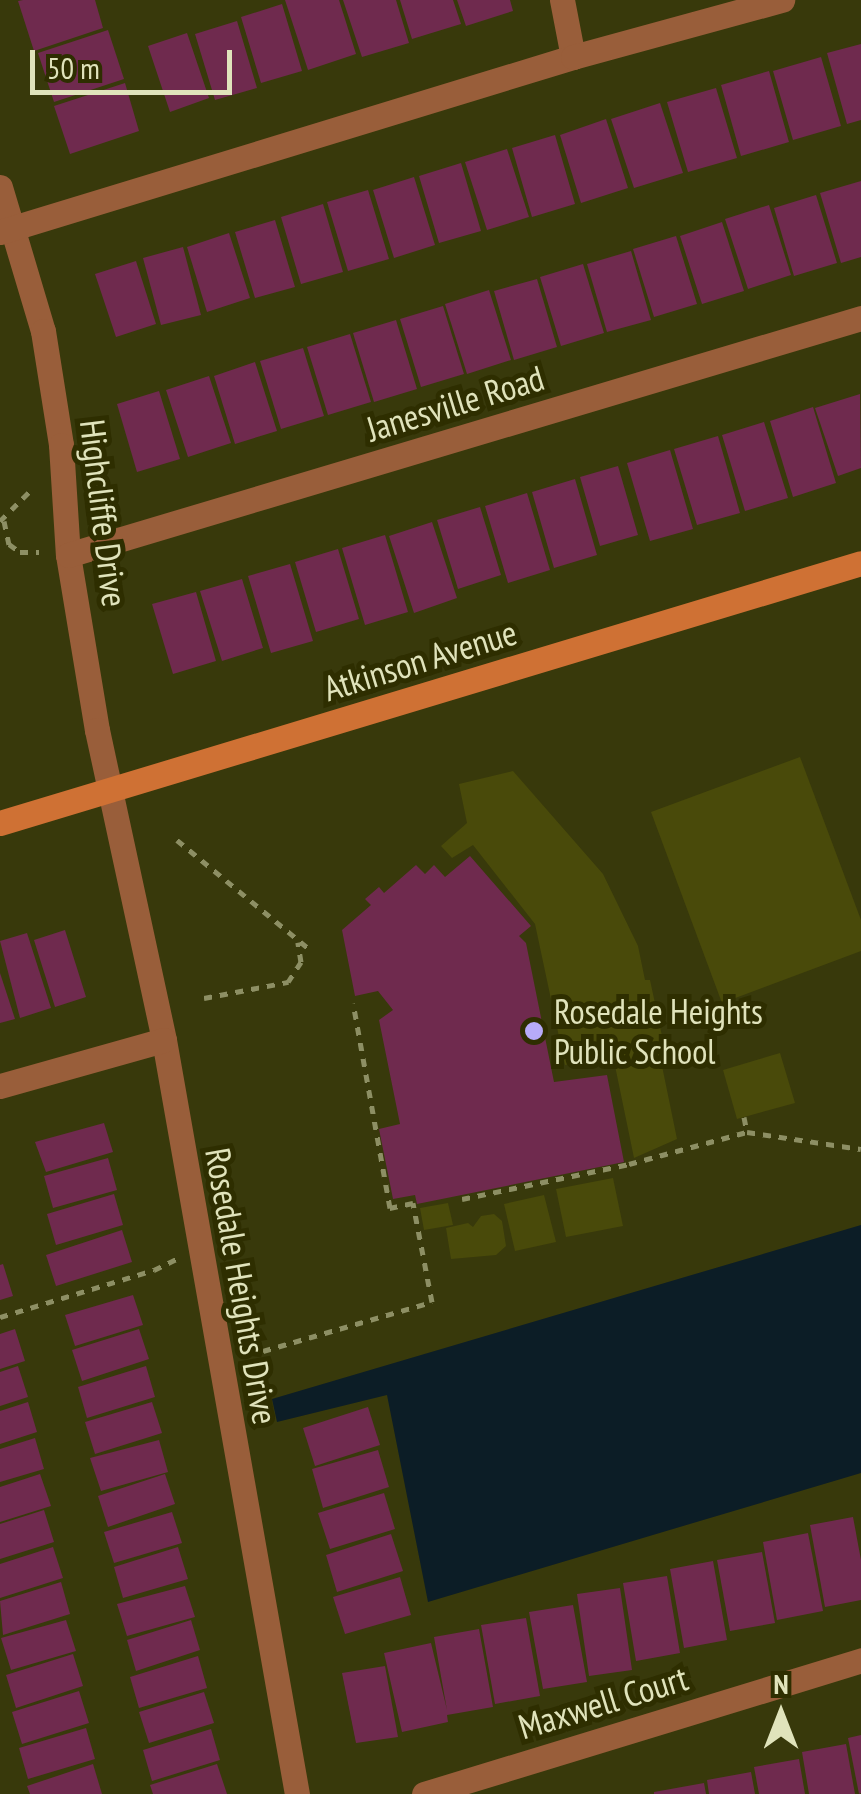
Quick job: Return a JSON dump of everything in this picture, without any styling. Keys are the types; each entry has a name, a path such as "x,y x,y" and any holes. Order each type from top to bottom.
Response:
{"street":[{"path":"562,0 572,56"},
{"path":"6,231 572,56 782,0"},
{"name":"Highcliffe Drive","path":"0,187 6,231 43,331 61,445 68,555 96,730 112,791"},
{"name":"Janesville Road","path":"68,555 861,318"},
{"name":"Atkinson Avenue","path":"0,823 861,563"},
{"name":"Rosedale Heights Drive","path":"112,791 164,1040 297,1794"},
{"path":"0,1086 164,1040"},
{"name":"Maxwell Court","path":"424,1794 861,1660"}],"path":[{"path":"29,492 2,521 9,544 20,552 39,552"},
{"path":"177,840 308,948"},
{"path":"204,998 288,982 301,962 297,939"},
{"path":"263,1351 432,1302 413,1203 390,1208 353,1003"},
{"path":"744,1117 748,1132"},
{"path":"462,1199 629,1164 748,1132 861,1148"},
{"path":"0,1316 154,1270 177,1258"}],"shaded area":[{"path":"800,757 861,920 861,951 722,1003 651,812"},
{"path":"513,771 603,874 638,946 645,980 650,980 667,1059 661,1061 677,1139 634,1158 613,1056 565,1065 535,924 473,845 452,858 441,846 467,823 459,784"},
{"path":"780,1053 795,1103 737,1119 723,1070"},
{"path":"613,1178 623,1226 566,1237 556,1189"},
{"path":"544,1195 556,1242 515,1251 504,1204"},
{"path":"448,1203 453,1225 424,1230 420,1208"},
{"path":"494,1214 502,1221 506,1246 496,1255 451,1259 446,1228 468,1223 473,1227 481,1216"}],"water":[{"path":"861,1225 861,1473 428,1602 387,1395 277,1422 272,1399"}],"building":[{"path":"95,0 103,28 34,51 18,1"},
{"path":"285,0 339,0 356,54 308,70"},
{"path":"343,0 396,0 409,43 362,57"},
{"path":"400,0 453,0 461,24 412,39"},
{"path":"457,0 510,0 513,11 466,26"},
{"path":"282,4 302,71 261,83 241,17"},
{"path":"237,21 257,88 215,100 195,34"},
{"path":"108,30 124,79 54,102 38,53"},
{"path":"187,33 209,98 170,112 148,46"},
{"path":"861,44 861,120 847,124 827,53"},
{"path":"821,57 841,126 793,140 773,71"},
{"path":"769,71 789,142 741,156 721,85"},
{"path":"125,83 139,131 70,154 54,106"},
{"path":"716,88 737,158 688,172 667,102"},
{"path":"660,103 683,173 634,188 611,119"},
{"path":"606,119 628,188 581,203 560,135"},
{"path":"555,135 575,204 532,217 512,148"},
{"path":"507,149 529,217 487,230 465,162"},
{"path":"461,163 481,231 439,243 419,176"},
{"path":"414,177 435,245 394,258 373,190"},
{"path":"861,181 861,257 841,263 820,193"},
{"path":"368,190 389,259 348,271 327,202"},
{"path":"816,195 837,263 794,276 774,208"},
{"path":"323,204 343,272 301,284 281,217"},
{"path":"769,205 791,275 748,289 725,219"},
{"path":"275,220 295,287 255,298 235,232"},
{"path":"722,222 744,291 702,304 680,236"},
{"path":"229,233 250,298 207,312 187,247"},
{"path":"676,236 697,304 654,317 633,249"},
{"path":"183,247 201,315 161,325 143,258"},
{"path":"631,251 651,320 607,332 587,264"},
{"path":"136,261 156,324 116,337 95,274"},
{"path":"583,264 604,333 561,346 540,277"},
{"path":"537,279 557,347 514,360 494,291"},
{"path":"489,290 511,360 467,374 445,304"},
{"path":"443,306 464,374 421,387 400,319"},
{"path":"396,320 417,389 374,402 353,333"},
{"path":"350,334 371,402 328,415 307,347"},
{"path":"303,348 324,416 281,429 260,361"},
{"path":"255,362 277,431 235,444 214,376"},
{"path":"209,376 231,443 188,457 166,390"},
{"path":"159,391 180,459 137,472 117,404"},
{"path":"860,394 861,468 838,476 815,408"},
{"path":"813,407 836,483 793,497 770,421"},
{"path":"764,422 788,498 745,511 722,435"},
{"path":"718,436 740,513 697,525 674,449"},
{"path":"670,450 693,529 650,541 627,463"},
{"path":"618,466 638,535 600,546 580,477"},
{"path":"575,479 597,555 554,568 532,492"},
{"path":"527,493 550,570 508,583 485,506"},
{"path":"480,507 501,575 458,589 437,520"},
{"path":"432,522 457,598 414,613 389,536"},
{"path":"385,535 408,612 365,625 342,548"},
{"path":"338,549 359,619 316,632 295,562"},
{"path":"290,564 313,641 271,653 248,576"},
{"path":"242,579 263,648 222,661 200,591"},
{"path":"196,592 216,661 173,674 152,604"},
{"path":"470,856 531,926 519,936 526,943 554,1082 607,1075 624,1162 417,1204 415,1195 393,1199 379,1129 400,1124 379,1020 393,1010 378,991 355,996 342,930 371,905 365,899 379,887 384,893 416,865 425,874 434,865 445,877"},
{"path":"65,930 86,997 55,1007 34,940"},
{"path":"27,933 51,1008 20,1018 0,941"},
{"path":"0,973 15,1019 0,1023"},
{"path":"104,1123 113,1152 46,1172 35,1142"},
{"path":"108,1158 117,1190 53,1208 44,1176"},
{"path":"114,1194 123,1225 56,1245 47,1214"},
{"path":"122,1230 132,1262 56,1286 46,1255"},
{"path":"3,1264 13,1296 0,1300 0,1265"},
{"path":"133,1295 143,1325 75,1346 65,1315"},
{"path":"15,1329 25,1361 0,1369 0,1334"},
{"path":"139,1329 149,1359 82,1381 72,1350"},
{"path":"18,1366 28,1397 0,1406 0,1372"},
{"path":"146,1366 155,1397 87,1418 78,1387"},
{"path":"28,1402 37,1432 0,1444 0,1411"},
{"path":"152,1402 162,1433 95,1454 85,1422"},
{"path":"368,1407 380,1445 315,1466 303,1428"},
{"path":"35,1438 44,1469 0,1482 0,1449"},
{"path":"159,1440 168,1472 101,1491 90,1458"},
{"path":"378,1450 389,1487 323,1508 312,1469"},
{"path":"40,1474 51,1506 0,1522 0,1487"},
{"path":"165,1474 175,1504 108,1527 98,1496"},
{"path":"384,1493 395,1529 330,1549 318,1513"},
{"path":"44,1510 54,1542 0,1559 0,1524"},
{"path":"172,1512 182,1543 114,1563 104,1532"},
{"path":"853,1517 861,1560 861,1600 825,1607 810,1525"},
{"path":"808,1533 823,1611 777,1620 763,1542"},
{"path":"391,1534 403,1571 337,1592 326,1555"},
{"path":"53,1547 63,1578 0,1598 0,1564"},
{"path":"178,1547 188,1579 123,1598 114,1567"},
{"path":"762,1552 775,1623 730,1631 717,1560"},
{"path":"713,1561 727,1640 684,1648 670,1569"},
{"path":"667,1576 680,1653 636,1661 623,1583"},
{"path":"400,1577 411,1615 345,1634 333,1597"},
{"path":"61,1582 70,1614 3,1635 0,1601"},
{"path":"185,1586 195,1617 127,1636 117,1604"},
{"path":"620,1588 632,1670 589,1676 577,1594"},
{"path":"573,1605 587,1682 543,1689 529,1612"},
{"path":"526,1618 540,1696 495,1704 481,1625"},
{"path":"66,1620 76,1651 11,1670 1,1638"},
{"path":"191,1620 200,1650 136,1671 127,1640"},
{"path":"479,1629 493,1707 447,1715 448,1722 402,1732 384,1653 431,1643 447,1710 434,1637"},
{"path":"73,1654 83,1686 16,1708 6,1675"},
{"path":"198,1656 207,1688 139,1708 130,1677"},
{"path":"385,1666 398,1737 356,1743 342,1673"},
{"path":"79,1691 89,1723 22,1744 12,1712"},
{"path":"204,1692 214,1723 149,1743 139,1712"},
{"path":"86,1728 95,1759 28,1779 19,1748"},
{"path":"211,1729 220,1760 152,1781 143,1750"},
{"path":"861,1735 861,1793 859,1794 848,1738"},
{"path":"846,1744 855,1794 809,1794 802,1752"},
{"path":"799,1759 805,1794 759,1794 754,1767"},
{"path":"93,1764 102,1794 30,1794 27,1786"},
{"path":"217,1764 227,1794 153,1794 150,1785"},
{"path":"751,1772 755,1794 709,1794 707,1780"},
{"path":"704,1783 706,1794 654,1794 654,1792"}],"place":[{"name":"Rosedale Heights Public School","path":"534,1031"}]}
